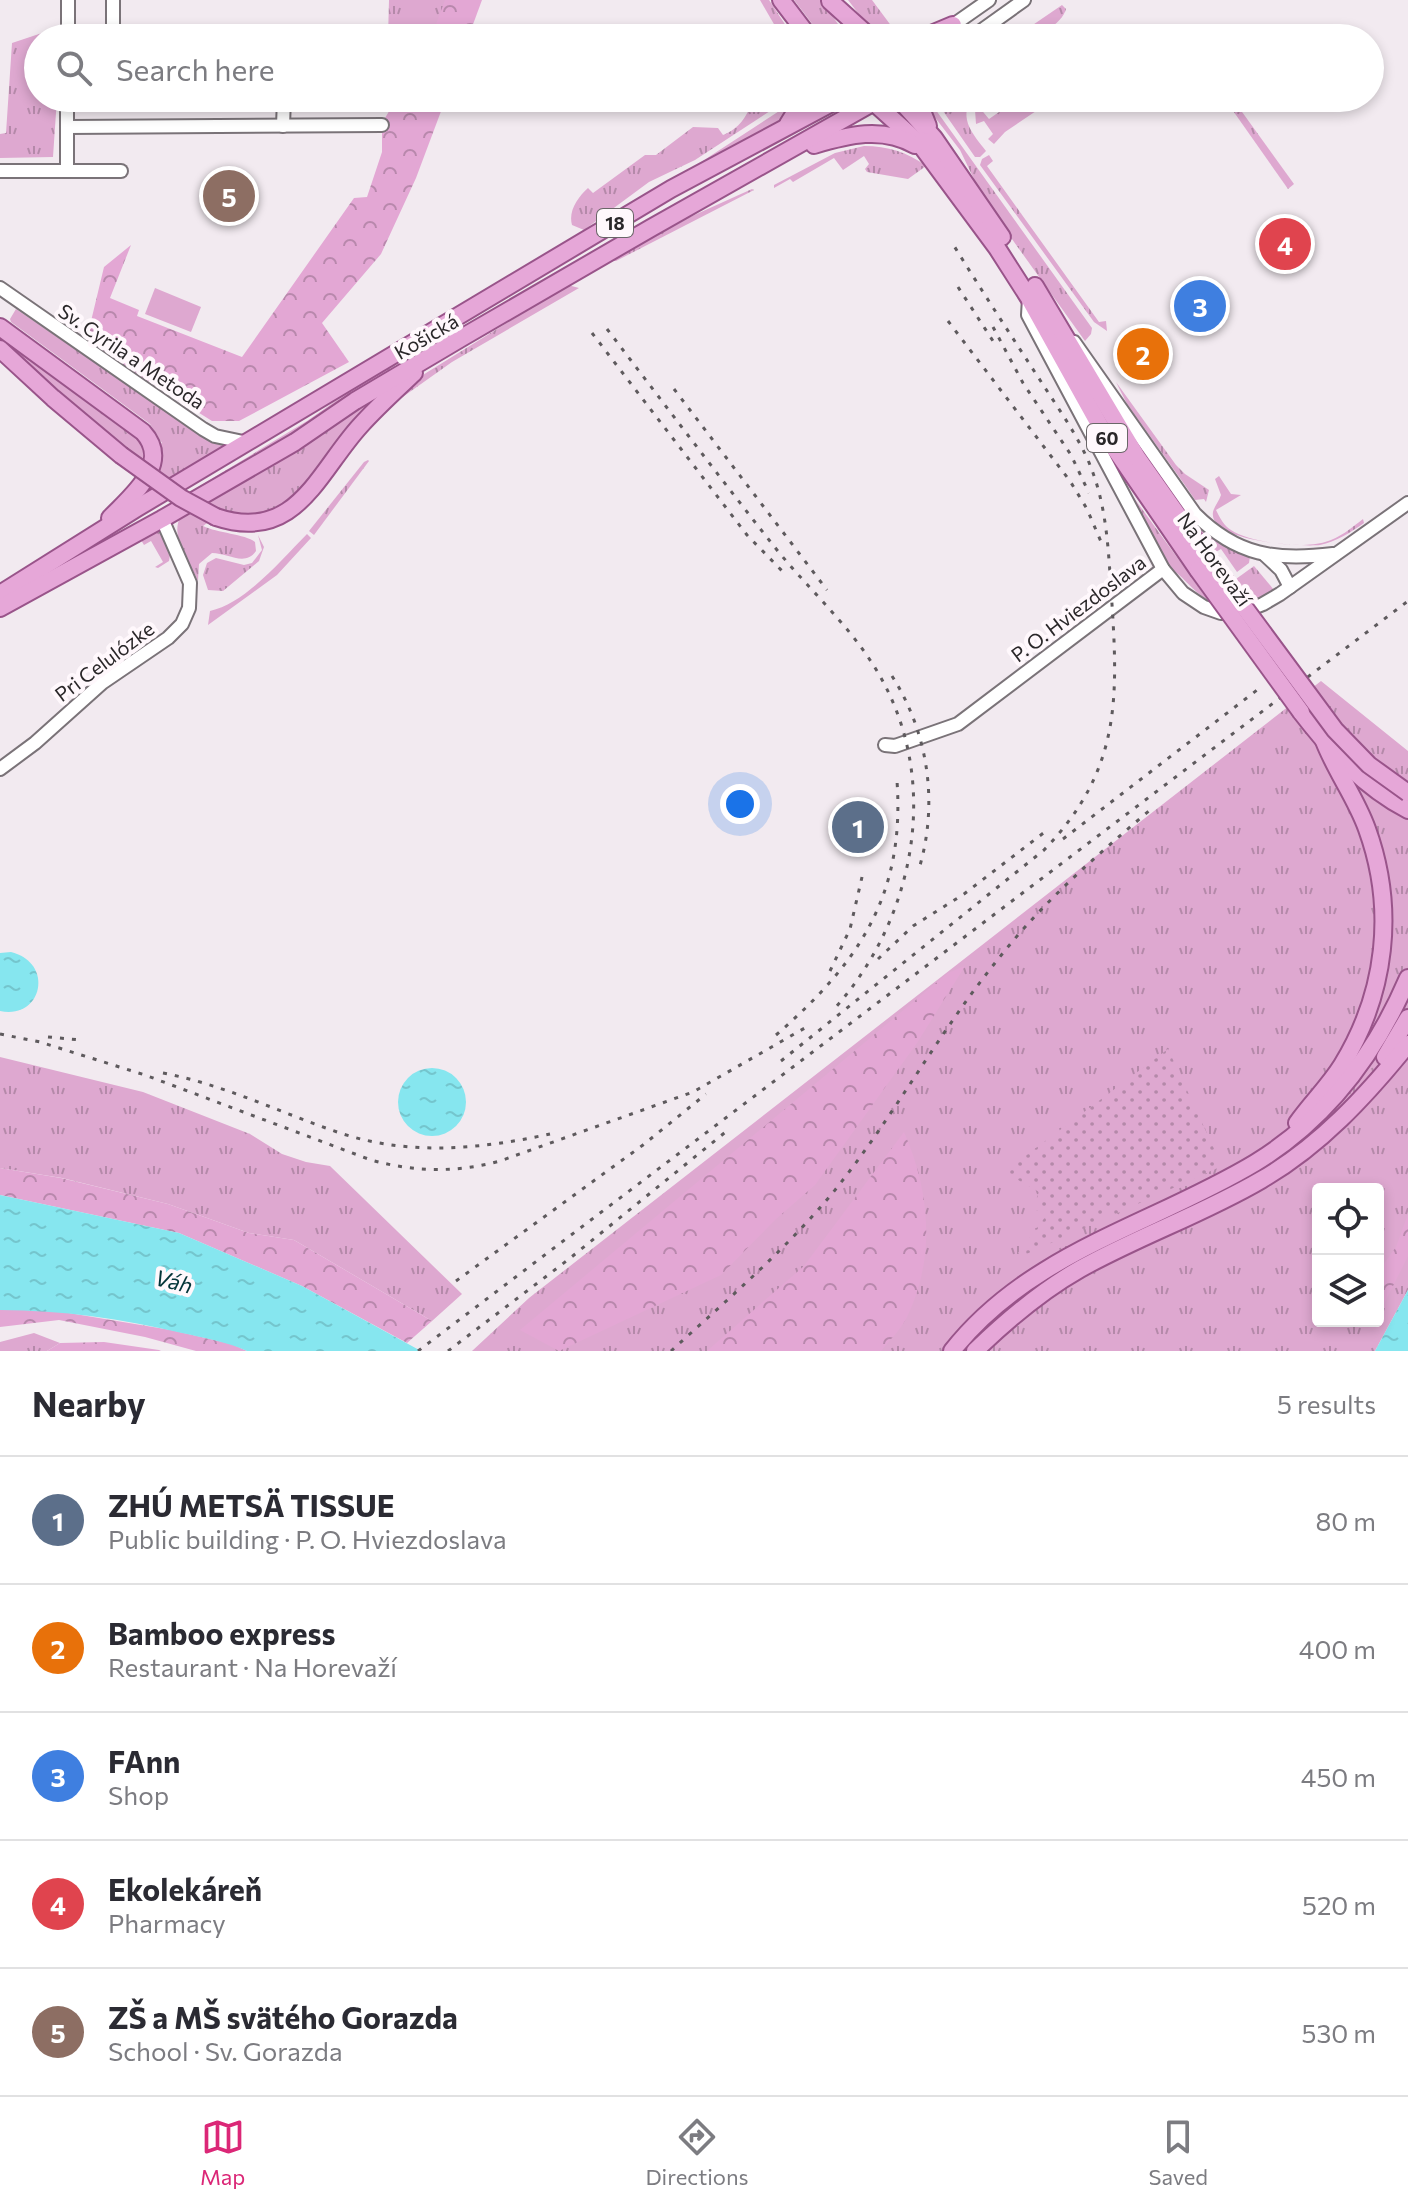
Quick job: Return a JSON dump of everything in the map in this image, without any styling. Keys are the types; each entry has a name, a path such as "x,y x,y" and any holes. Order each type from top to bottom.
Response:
{"main road":[{"path":"781,0 798,24"},
{"path":"830,1 846,24"},
{"path":"830,1 855,24"},
{"path":"781,131 796,112"},
{"name":"Košická","path":"0,594 166,491 671,189 816,112"},
{"name":"Košická","path":"0,608 295,442 355,401 463,337 854,112"},
{"name":"Na Horevaží","path":"888,112 929,155 997,248 1029,298 1104,433 1204,566 1335,730 1369,765 1408,793"},
{"name":"Na Horevaží","path":"911,112 934,138 1023,268 1204,566 1324,741 1371,787 1408,810"},
{"path":"922,112 934,138"},
{"name":"Na Horevaží","path":"788,152 852,134 869,133 897,137 929,155"},
{"path":"0,327 143,432 152,445 154,463 151,471 95,535"},
{"path":"0,349 121,455 181,498 216,517 238,522 280,516 301,502 359,426 436,353"},
{"path":"162,519 160,509 166,491"},
{"path":"1279,1147 1342,1066 1365,1020 1383,958 1382,886 1377,860 1367,827 1324,741"},
{"path":"952,1351 989,1310 1066,1256 1225,1179 1279,1147 1311,1121 1357,1072 1394,1012 1408,978"},
{"path":"1345,1114 1383,1061 1408,1018"},
{"path":"975,1351 1030,1302 1066,1278 1103,1256 1262,1179 1308,1148 1376,1084 1408,1044"}],"street":[{"path":"68,0 68,24"},
{"path":"113,0 113,24"},
{"path":"954,24 989,0"},
{"path":"991,24 1024,0"},
{"path":"67,112 67,171"},
{"path":"283,126 284,112"},
{"path":"67,127 382,125"},
{"path":"0,171 121,171"},
{"path":"568,251 579,270"},
{"name":"Sv. Cyrila a Metoda","path":"0,288 203,429 215,436 248,443"},
{"name":"Na Horevaží","path":"1029,298 1028,315 1163,569"},
{"path":"452,319 463,337"},
{"name":"Na Horevaží","path":"1056,322 1084,352 1195,514 1210,529 1233,543 1265,555 1294,558 1336,554"},
{"name":"P. O. Hviezdoslava","path":"885,745 895,746 958,724 1163,569 1194,601 1210,610 1221,613 1255,608 1290,587 1408,503"},
{"name":"Pri Celulózke","path":"0,769 35,743 102,683 168,638 182,624 189,608 190,583 162,519"},
{"path":"1265,555 1281,570 1290,587"}],"green space":[{"path":"389,0 446,0 437,24 388,24"},
{"path":"445,0 482,0 473,24 436,24"},
{"path":"760,0 769,0 785,24 774,24"},
{"path":"794,0 821,0 838,24 812,24"},
{"path":"848,0 872,0 890,24 870,24"},
{"path":"1062,5 1066,9 1056,24 1034,24"},
{"path":"24,39 24,112 56,112 53,157 0,158 0,134 6,133 12,43"},
{"path":"389,112 441,112 416,178 381,254 322,323 349,362 239,421 212,421 86,342 104,267 131,245 110,298 139,310 137,316 242,357 354,198 367,197 382,152 382,123"},
{"path":"748,112 769,112 695,160 649,182 584,230 572,225 571,215 575,205 588,188 593,193 645,155 656,155 693,127 718,128 723,135"},
{"path":"778,112 787,112 765,131 698,164"},
{"path":"931,112 937,112 1092,328 1085,341 984,200 960,150"},
{"path":"944,112 966,112 972,133 986,151 975,157"},
{"path":"975,112 983,112 989,119 999,112 1035,112 1005,132 994,144 988,139 993,134 984,121 976,124"},
{"path":"1234,112 1242,112 1294,184 1288,189"},
{"path":"864,146 897,151 926,166 908,179 867,172 865,169 869,164 864,156 843,170 834,158 793,182 790,179 774,188 774,185 835,153"},
{"path":"989,155 993,161 987,166 1099,322 1106,321 1107,331 1094,322 980,165 982,159"},
{"path":"752,189 616,261 610,261 690,217"},
{"path":"568,285 579,288 452,362 390,406 410,384 426,373"},
{"path":"155,288 201,307 191,332 145,314"},
{"path":"16,309 201,434 230,444 138,500 158,445 162,443 150,424 11,322"},
{"path":"0,331 146,442 145,463 52,389 0,340"},
{"path":"447,331 447,334 397,364 312,424 167,509 165,507 307,421 394,360"},
{"path":"1116,382 1176,465 1209,490 1206,502 1204,499 1195,500 1127,404"},
{"path":"382,392 292,501 264,514 240,516 224,511 203,526 250,539 255,542 256,551 252,556 241,559 212,553 199,564 198,581 179,540 177,532 181,515"},
{"path":"1123,421 1193,520 1206,533 1250,556 1249,563 1237,572 1221,549 1214,553 1155,472"},
{"path":"369,461 314,535 309,531"},
{"path":"1219,476 1231,494 1241,495 1216,510 1222,522 1240,535 1266,542 1240,536 1215,522 1213,512 1221,495 1215,479"},
{"path":"1121,480 1208,600 1166,566"},
{"path":"1363,519 1364,523 1332,542 1320,545 1293,545 1330,540"},
{"path":"159,531 170,555 169,561 158,568 155,567 163,562 151,541 144,545 141,540"},
{"path":"307,534 311,538 277,575 208,625 210,611 250,590"},
{"path":"258,535 264,547 259,561 223,591 208,590 203,575 207,563 216,558 244,565 252,563 262,550"},
{"path":"1254,566 1274,590 1252,601 1236,579"},
{"path":"1321,681 1408,751 1408,1290 1375,1351 472,1351 529,1298"},
{"path":"965,966 917,1043 815,1185 776,1219 721,1275 559,1351 520,1330 948,973"},
{"path":"1168,1049 1222,1166 1022,1256 1018,1253 1046,1216 1033,1208 1039,1192 1004,1172"},
{"path":"0,1057 143,1092 250,1134 282,1154 330,1166 462,1294 432,1321 294,1240 249,1233 168,1204 62,1178 0,1168"},
{"path":"904,1132 920,1177 926,1248 916,1294 907,1317 881,1351 707,1351 804,1266"},
{"path":"0,1168 61,1178 168,1204 249,1233 294,1240 432,1321 407,1343 302,1286 179,1233 0,1195"},
{"path":"1408,1214 1408,1256 1384,1304 1384,1264 1396,1247"},
{"path":"0,1310 51,1310 171,1330 232,1344 247,1351 196,1351 59,1320 0,1327"},
{"path":"34,1333 60,1343 47,1351 0,1351 0,1342"},
{"path":"104,1342 161,1351 47,1351 60,1343"}],"water":[{"path":"11,952 25,958 34,967 38,978 34,999 14,1012 0,1011 0,953"},
{"path":"432,1068 456,1078 466,1102 456,1126 432,1136 408,1126 398,1102 408,1078"},
{"name":"Váh","path":"0,1195 179,1233 302,1286 421,1351 247,1351 207,1339 114,1320 0,1310"},
{"path":"1408,1290 1408,1351 1375,1351"}],"railway":[{"path":"781,1061 1044,850 1070,820 1089,790 1110,728 1115,663 1109,555 1105,522 1093,474 1071,428 951,241"},
{"path":"958,287 993,341"},
{"path":"948,321 1070,481 1087,509 1102,544"},
{"path":"993,327 1023,383 1071,455 1089,493"},
{"path":"607,329 773,545 866,654 897,713 909,756 914,801 911,846 901,890 885,932 863,972 835,1008"},
{"path":"592,333 747,535 787,576"},
{"path":"674,389 827,590"},
{"path":"418,1351 1408,601"},
{"path":"892,676 915,722 927,771 928,822 918,872"},
{"path":"1063,839 1261,687"},
{"path":"776,1035 831,981 871,924 893,859 898,822 897,781"},
{"path":"671,1351 754,1276 813,1216 853,1166 956,1016 1016,937 1071,880 1150,810"},
{"path":"878,959 913,926 964,894 1046,831"},
{"path":"830,971 850,929 862,877"},
{"path":"0,1034 40,1042 145,1075 371,1160 435,1170 467,1168 500,1161 693,1092 810,1025"},
{"path":"48,1037 81,1040"},
{"path":"163,1073 232,1092 369,1141 446,1148 550,1134"},
{"path":"456,1281 643,1145 706,1094"},
{"path":"448,1351 569,1259 728,1130"}],"place":[{"name":"ZŠ a MŠ svätého Gorazda","path":"229,196"},
{"name":"Ekolekáreň","path":"1285,244"},
{"name":"FAnn","path":"1200,306"},
{"name":"Bamboo express","path":"1143,354"},
{"name":"ZHÚ METSÄ TISSUE","path":"858,827"}]}
